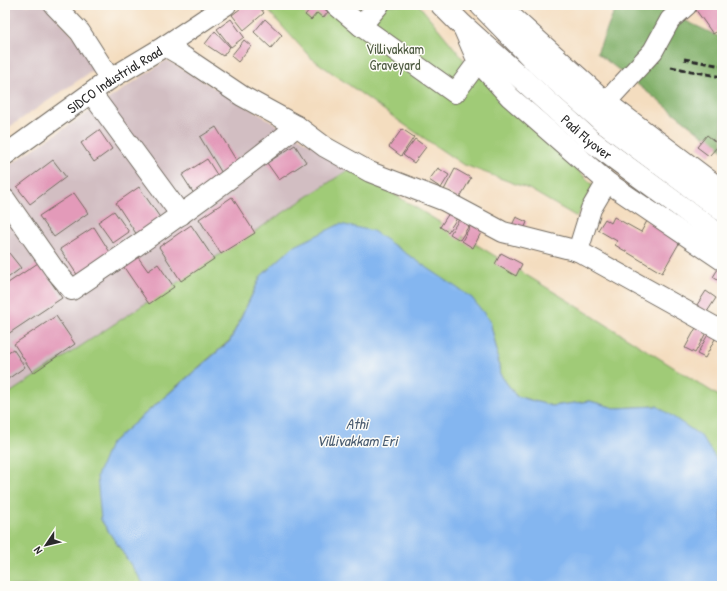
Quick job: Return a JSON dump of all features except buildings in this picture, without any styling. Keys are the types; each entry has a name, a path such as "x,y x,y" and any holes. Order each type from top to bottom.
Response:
{"main road":[{"name":"Padi Flyover","path":"442,5 462,25 590,140 722,236"},
{"name":"Padi Flyover","path":"486,11 538,64 607,124 722,210"}],"street":[{"path":"54,5 80,32 110,80"},
{"name":"SIDCO Industrial Road","path":"5,155 110,80 165,46 226,5"},
{"path":"336,5 361,26 456,93 470,86 478,62"},
{"path":"361,26 379,5"},
{"path":"606,102 653,51 670,20 687,5"},
{"path":"486,11 509,14 606,102 722,190"},
{"path":"462,25 478,62 510,97 607,182 722,260"},
{"path":"165,46 242,96 297,126 325,147 370,172 445,200 503,232 578,251 722,331"},
{"path":"91,93 181,215"},
{"path":"5,199 54,269 72,290 181,215 259,158 297,126"},
{"path":"578,251 591,209 607,182"}],"shaded area":[{"path":"5,5 45,5 101,65 5,130"},
{"path":"167,60 351,168 5,396 5,168"}],"green space":[{"name":"Villivakkam Graveyard","path":"263,5 419,5 464,60 593,185 577,217 529,189 462,164 310,57"},
{"path":"617,5 652,5 722,38 722,150 597,53"},
{"path":"351,168 572,303 722,398 722,472 719,463 657,406 615,408 590,401 552,406 516,396 500,374 497,351 490,321 293,247 261,276 230,340 110,444 101,520 145,586 5,586 5,396"}],"water":[{"name":"Athi Villivakkam Eri","path":"340,224 373,231 472,298 490,321 497,351 500,374 516,396 552,406 590,401 615,408 657,406 701,436 719,463 722,472 722,586 145,586 101,520 97,476 110,444 230,341 261,276 293,247"}],"railway":[{"path":"684,59 722,66"},
{"path":"671,67 722,77"}]}
